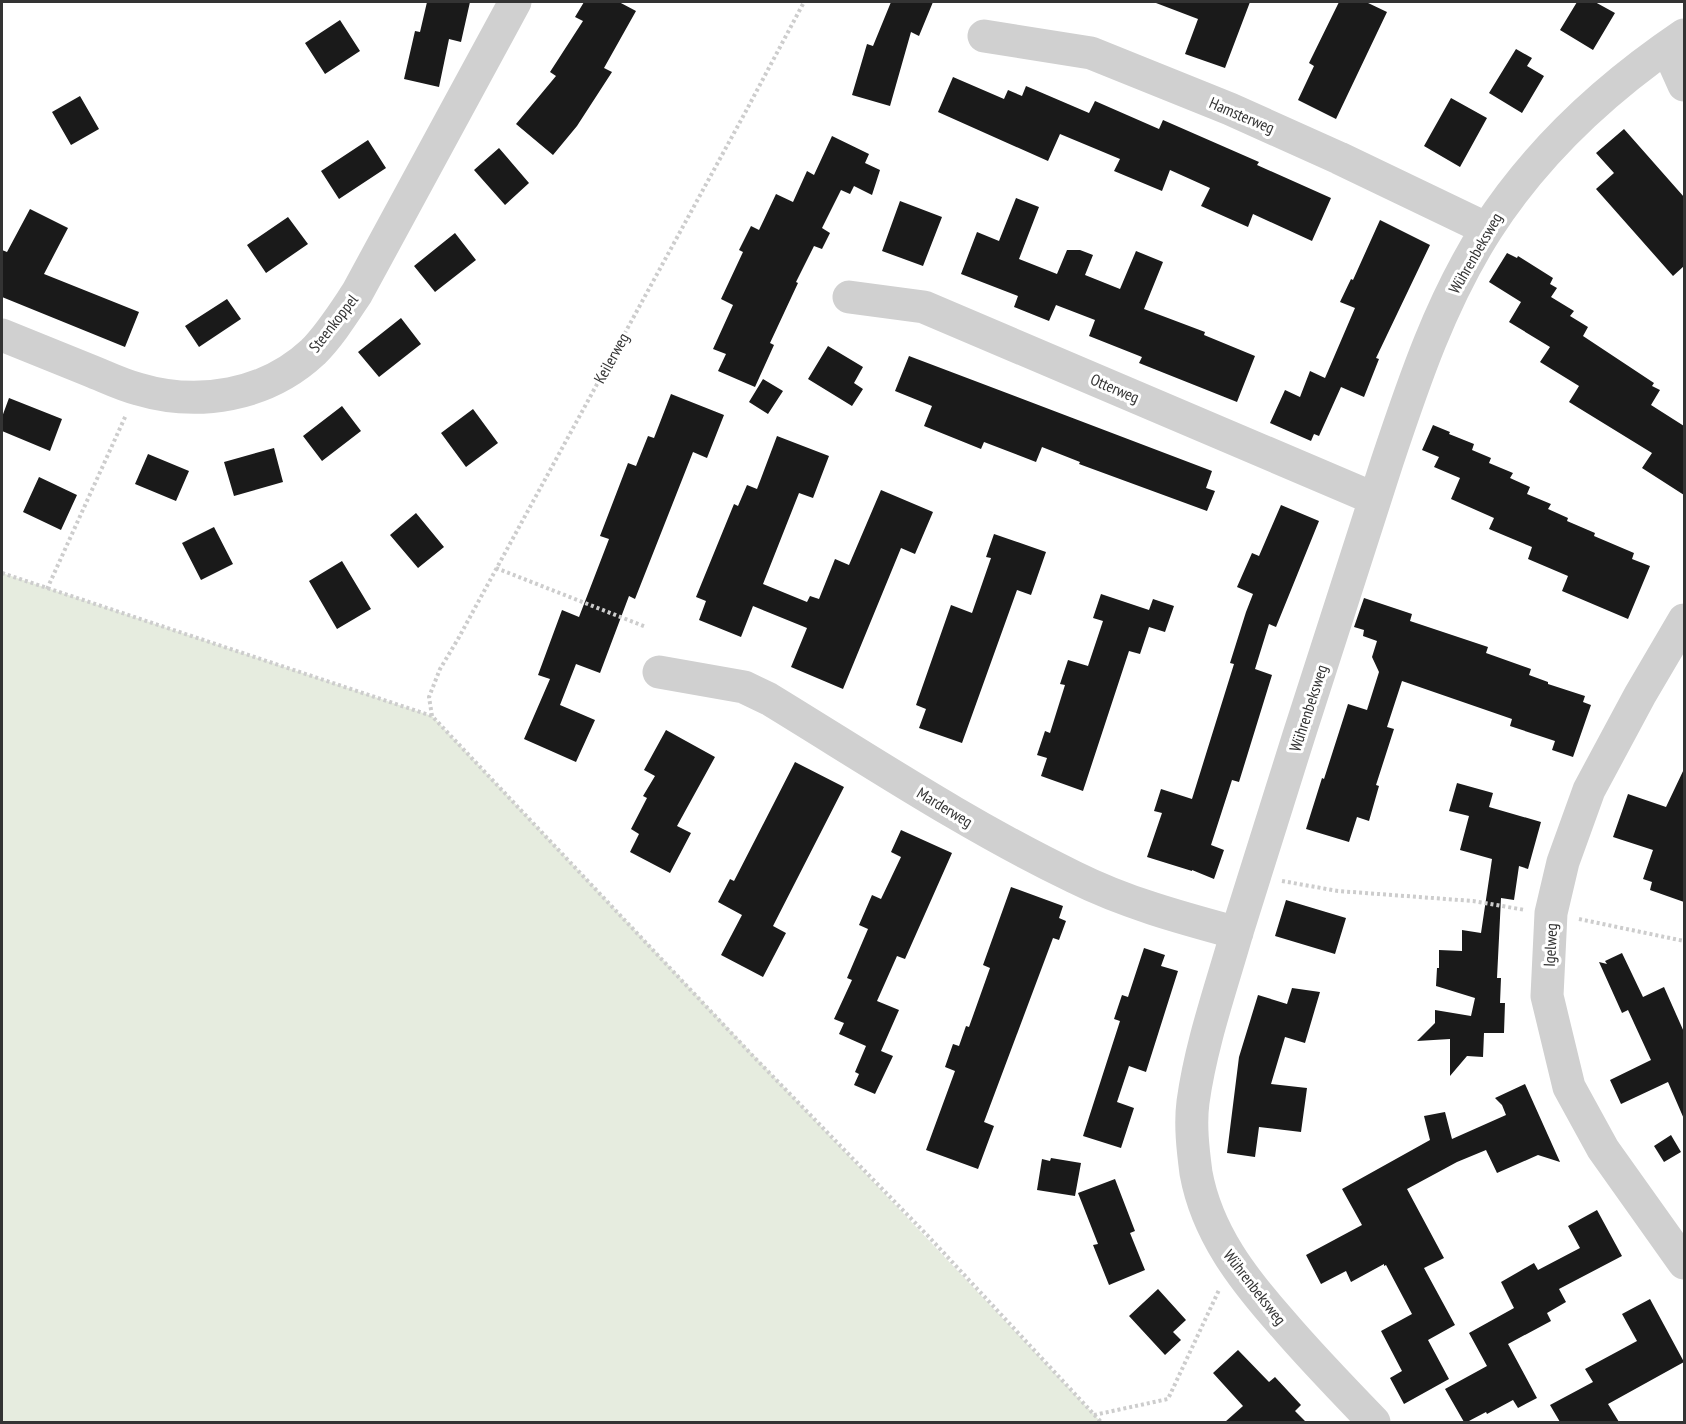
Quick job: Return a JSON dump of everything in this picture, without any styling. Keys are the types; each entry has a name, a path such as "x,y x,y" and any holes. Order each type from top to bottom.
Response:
{"street":[{"name":"Steenkoppel","path":"2,335 137,389 183,397 205,398 241,392 279,377 314,351 339,320 372,268 515,2"},
{"name":"Hamsterweg","path":"984,36 1091,53 1241,114 1487,229"},
{"name":"Wührenbeksweg","path":"1374,1422 1301,1345 1254,1291 1219,1239 1207,1212 1197,1176 1192,1138 1192,1105 1199,1067 1237,933 1375,499 1426,350 1457,283 1487,229 1545,152 1580,116 1630,73 1676,41"},
{"path":"1676,41 1684,85"},
{"name":"Otterweg","path":"849,297 924,307 1375,499"},
{"name":"Igelweg","path":"1684,620 1640,695 1589,790 1563,862 1551,914 1547,996 1569,1087 1603,1149 1684,1263"},
{"name":"Marderweg","path":"659,672 744,687 769,699 984,830 1075,878 1161,912 1237,933"}],"path":[{"name":"Keilerweg","path":"432,716 429,697 440,669 804,2"},
{"path":"47,589 137,389"},
{"path":"496,568 646,627"},
{"path":"2,573 432,716 745,1048 929,1237 1101,1422"},
{"path":"1255,875 1338,891 1473,901 1684,940"},
{"path":"1094,1415 1168,1400 1232,1261"}],"shaded area":[{"path":"2,573 432,716 1101,1422 2,1422"}],"building":[{"path":"427,2 470,2 461,42 449,39 439,87 404,79 415,31 420,32"},
{"path":"584,2 619,2 636,11 604,68 612,72 577,126 553,155 516,124 556,76 550,72 583,21 575,17"},
{"path":"891,2 933,2 919,36 911,32 890,106 852,95 867,44 873,46"},
{"path":"1156,2 1250,2 1225,68 1185,54 1198,19"},
{"path":"1339,2 1366,2 1387,12 1336,119 1298,100 1314,66 1309,63"},
{"path":"1577,2 1595,2 1615,13 1593,50 1560,30"},
{"path":"340,20 360,51 325,74 305,43"},
{"path":"1516,49 1532,58 1527,66 1544,76 1522,113 1489,93"},
{"path":"953,77 1004,99 1008,90 1022,96 1026,86 1089,113 1095,101 1159,129 1163,120 1259,162 1257,165 1331,198 1312,241 1253,214 1248,227 1201,206 1210,188 1170,170 1162,191 1114,171 1120,159 1060,134 1048,161 938,112"},
{"path":"80,96 99,129 71,145 52,112"},
{"path":"1451,98 1487,118 1460,167 1424,146"},
{"path":"1624,129 1684,197 1684,266 1673,276 1596,189 1614,173 1596,153"},
{"path":"832,136 869,154 865,163 880,170 872,195 854,186 850,194 841,190 822,228 830,233 822,249 814,246 796,282 798,283 770,343 774,345 755,387 718,371 726,354 713,349 733,305 721,299 743,252 739,250 751,226 759,230 776,194 793,202 807,171 814,175"},
{"path":"368,140 386,168 339,199 321,171"},
{"path":"499,148 529,183 505,205 474,170"},
{"path":"1016,198 1039,207 1019,259 1057,274 1067,250 1080,250 1093,255 1085,275 1120,289 1136,251 1163,262 1144,309 1205,332 1204,335 1255,356 1237,402 1139,363 1142,357 1089,336 1095,320 1056,305 1049,321 1014,307 1018,296 961,274 977,232 999,241"},
{"path":"900,201 942,217 923,266 882,251"},
{"path":"30,209 68,228 44,274 139,312 125,347 2,297 2,250 7,252"},
{"path":"288,217 308,244 266,273 247,245"},
{"path":"1380,220 1430,245 1376,358 1379,359 1364,397 1341,387 1319,436 1314,434 1311,441 1270,423 1285,390 1300,397 1310,371 1325,378 1355,308 1340,302 1351,279 1353,280"},
{"path":"455,233 476,260 435,292 414,266"},
{"path":"1507,253 1517,258 1518,256 1553,278 1550,284 1557,288 1551,297 1574,311 1570,316 1588,327 1583,336 1654,383 1652,386 1660,390 1651,405 1684,426 1684,495 1642,468 1652,453 1569,402 1579,386 1540,362 1550,347 1509,322 1521,302 1489,282"},
{"path":"227,299 241,319 199,347 185,326"},
{"path":"401,318 421,344 379,377 358,352"},
{"path":"828,346 863,367 854,383 863,389 852,406 808,379"},
{"path":"909,356 1212,471 1206,488 1215,491 1207,511 1079,464 1080,462 1042,447 1036,462 984,442 981,449 924,426 932,406 895,391"},
{"path":"763,379 783,391 768,414 749,402"},
{"path":"671,394 724,415 707,458 693,452 635,599 629,596 600,673 576,664 560,705 595,720 576,762 524,739 550,679 538,675 562,610 579,617 609,539 600,536 628,463 636,466 648,436 654,438"},
{"path":"9,398 62,419 50,451 2,431 2,417"},
{"path":"342,406 361,431 322,461 303,436"},
{"path":"473,409 498,443 466,467 441,433"},
{"path":"1433,425 1474,444 1472,450 1491,458 1489,463 1513,473 1510,478 1530,487 1527,494 1551,504 1548,509 1568,518 1567,521 1595,533 1594,536 1634,553 1632,559 1650,566 1628,619 1562,591 1568,576 1528,559 1532,547 1489,529 1494,518 1451,499 1460,478 1434,467 1439,457 1422,450"},
{"path":"777,436 829,456 813,498 799,493 763,584 807,602 810,596 819,599 835,559 849,565 881,490 933,512 915,554 901,548 843,689 791,667 807,628 753,606 741,637 699,620 706,601 696,597 734,504 738,506 747,485 757,489"},
{"path":"274,448 283,482 234,496 224,462"},
{"path":"148,454 189,471 176,501 135,484"},
{"path":"39,477 77,495 61,530 23,512"},
{"path":"1281,505 1319,521 1276,627 1269,624 1255,669 1272,675 1239,782 1232,780 1211,845 1224,850 1214,879 1147,857 1162,813 1154,811 1161,789 1192,799 1234,664 1230,663 1253,594 1237,587 1252,553 1259,556"},
{"path":"416,513 444,547 418,568 390,535"},
{"path":"214,527 233,564 201,580 182,543"},
{"path":"994,534 1046,552 1031,595 1017,590 962,743 919,728 926,709 916,705 951,605 972,613 991,558 986,557"},
{"path":"342,561 371,609 337,629 309,581"},
{"path":"1101,594 1149,610 1153,599 1174,606 1165,632 1149,627 1140,654 1129,651 1083,791 1041,776 1047,758 1037,755 1045,731 1050,733 1065,685 1060,684 1068,660 1088,666 1103,621 1093,618"},
{"path":"1364,598 1412,614 1410,621 1488,647 1486,653 1531,669 1529,675 1585,696 1583,702 1591,705 1573,757 1552,750 1555,741 1510,726 1512,719 1402,681 1387,727 1394,729 1376,785 1379,786 1369,821 1357,817 1349,842 1306,829 1348,704 1367,710 1379,672 1372,657 1377,641 1363,636 1364,630 1354,627"},
{"path":"666,730 715,757 677,826 691,833 670,873 630,852 639,834 631,829 647,798 643,796 655,776 644,770"},
{"path":"795,762 844,787 773,926 786,933 763,977 721,955 742,915 718,902 730,879 734,881"},
{"path":"1684,769 1684,902 1650,890 1652,882 1643,879 1653,850 1613,837 1628,794 1666,807"},
{"path":"1457,783 1493,793 1489,807 1541,822 1528,869 1519,866 1514,900 1501,898 1497,978 1501,978 1500,1003 1505,1003 1504,1033 1484,1033 1483,1057 1467,1056 1450,1076 1450,1039 1417,1041 1435,1023 1435,1010 1471,1016 1475,998 1436,986 1439,950 1462,951 1462,930 1481,933 1492,859 1460,850 1469,816 1449,811"},
{"path":"901,830 952,853 905,959 897,956 877,1001 899,1010 881,1051 893,1056 875,1094 854,1085 859,1074 855,1072 866,1046 839,1034 844,1023 834,1019 852,980 847,978 868,929 859,925 872,895 881,899 901,857 891,852"},
{"path":"1011,887 1063,906 1059,918 1066,921 1059,940 1053,938 984,1122 994,1126 978,1169 926,1150 955,1071 945,1067 953,1044 959,1046 966,1026 969,1027 990,968 983,965"},
{"path":"1286,900 1346,918 1335,954 1275,936"},
{"path":"1144,948 1165,955 1161,966 1178,971 1146,1072 1129,1066 1117,1102 1134,1108 1121,1148 1083,1136 1120,1021 1114,1019 1122,995 1128,997"},
{"path":"1622,953 1643,997 1664,987 1684,1032 1684,1119 1668,1082 1621,1104 1610,1080 1651,1060 1628,1010 1622,1013 1599,962 1607,964 1605,961"},
{"path":"1292,988 1320,992 1305,1043 1285,1037 1271,1084 1307,1088 1301,1132 1259,1127 1255,1157 1227,1153 1239,1057 1258,995 1287,1004"},
{"path":"1525,1084 1560,1162 1538,1155 1497,1173 1486,1150 1457,1162 1407,1189 1444,1258 1424,1268 1455,1325 1428,1340 1449,1379 1404,1404 1390,1378 1402,1371 1381,1331 1412,1314 1386,1265 1351,1282 1346,1271 1321,1284 1306,1255 1362,1225 1342,1189 1430,1140 1424,1116 1445,1112 1452,1139 1506,1115 1502,1105 1495,1098"},
{"path":"1671,1135 1681,1152 1664,1162 1654,1146"},
{"path":"1051,1158 1081,1163 1075,1196 1037,1190 1042,1159 1050,1161"},
{"path":"1115,1179 1135,1231 1130,1233 1145,1270 1109,1285 1093,1245 1098,1244 1078,1193"},
{"path":"1597,1210 1622,1256 1559,1289 1566,1302 1547,1313 1551,1321 1508,1344 1537,1398 1518,1408 1513,1400 1487,1414 1486,1412 1464,1422 1445,1389 1487,1366 1469,1333 1514,1308 1501,1282 1534,1263 1538,1270 1580,1248 1568,1226"},
{"path":"1158,1289 1186,1320 1173,1332 1181,1340 1165,1355 1129,1316"},
{"path":"1650,1299 1684,1362 1608,1404 1619,1422 1560,1422 1550,1405 1593,1382 1585,1369 1637,1341 1622,1314"},
{"path":"1238,1350 1269,1382 1275,1377 1301,1405 1295,1411 1306,1422 1225,1422 1243,1406 1213,1373"}]}
